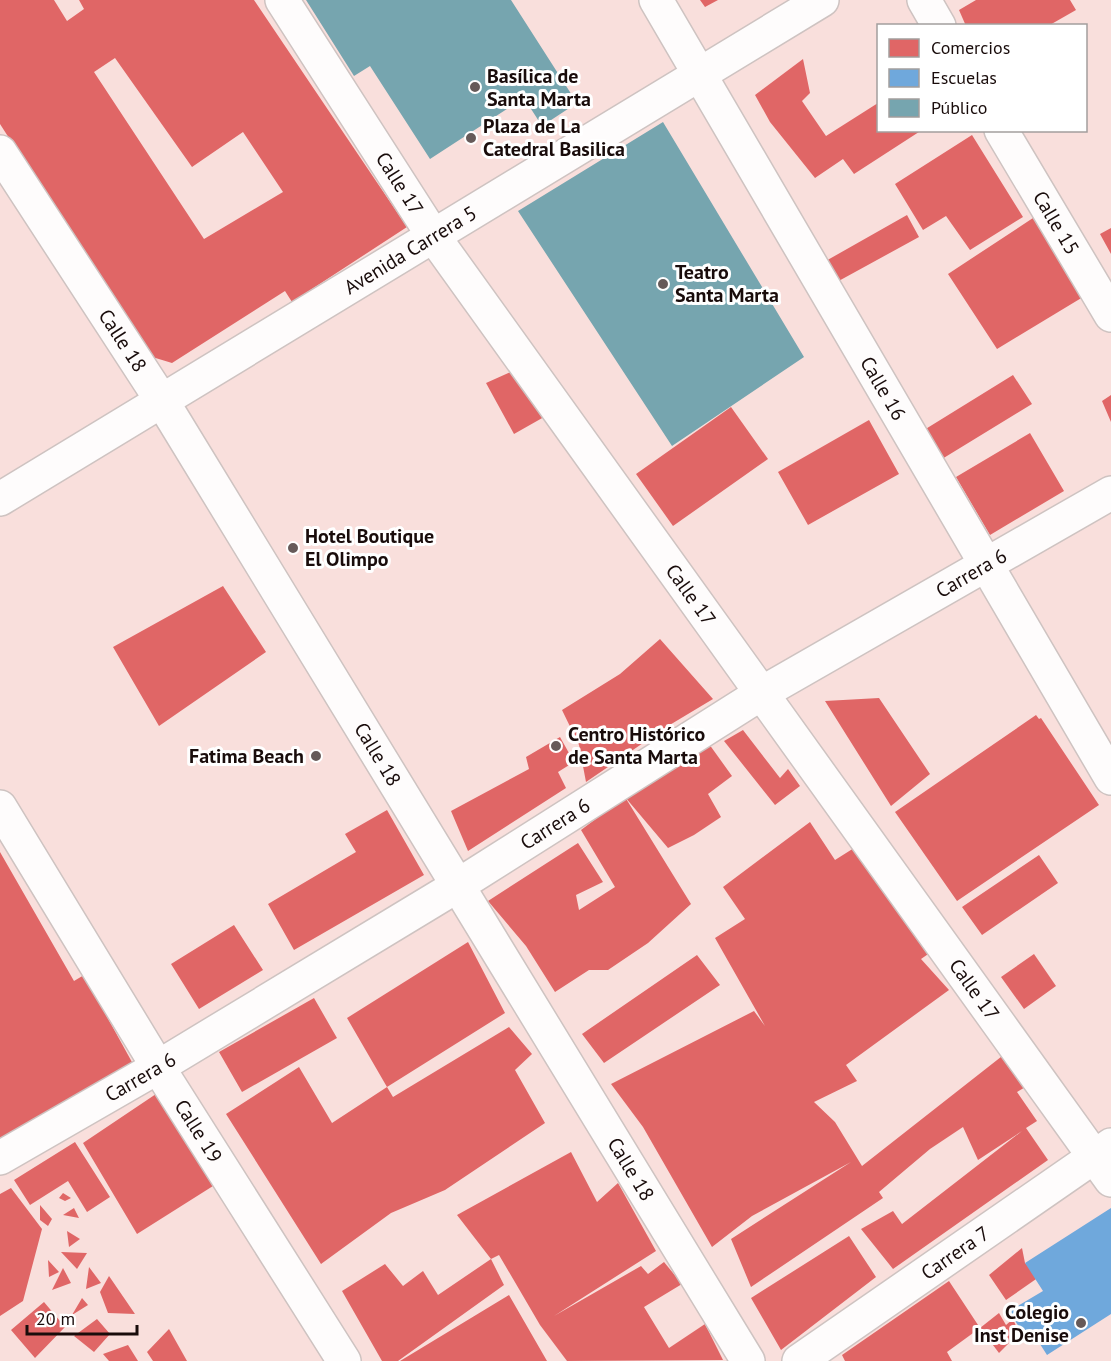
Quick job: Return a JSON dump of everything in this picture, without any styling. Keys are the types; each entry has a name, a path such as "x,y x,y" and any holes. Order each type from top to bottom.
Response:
{"street":[{"name":"Calle 17","path":"282,0 434,237 762,693 1105,1160"},
{"name":"Calle 16","path":"656,0 1111,778"},
{"name":"Avenida Carrera 5","path":"0,500 822,0"},
{"path":"924,0 938,24"},
{"name":"Calle 15","path":"1002,132 1111,315"},
{"name":"Calle 18","path":"0,152 162,401 748,1361"},
{"name":"Carrera 6","path":"0,1158 158,1067 457,886 762,693 1111,493"},
{"name":"Calle 19","path":"0,807 158,1067 344,1361"},
{"name":"Carrera 7","path":"799,1361 1105,1160"}],"shaded area":[{"name":"Centro Histórico de Santa Marta","path":"0,0 1111,0 1111,1361 0,1361"}],"building: Comercios":[{"path":"0,0 54,0 67,21 84,9 79,0 254,0 407,227 292,302 285,291 172,363 149,356 0,124","holes":["115,58 192,167 243,132 283,192 204,239 94,72"]},
{"path":"700,0 718,0 705,7"},
{"path":"976,0 1070,0 1076,10 1052,24 965,24 959,10"},
{"path":"803,59 810,93 802,101 826,136 877,104 877,132 919,132 854,174 843,159 815,178 770,122 755,95"},
{"path":"972,135 1023,217 970,250 946,216 923,230 895,184"},
{"path":"907,215 919,237 835,283 824,262"},
{"path":"1033,218 1083,297 997,349 948,274"},
{"path":"1111,228 1111,254 1100,234"},
{"path":"515,370 544,417 514,434 486,383"},
{"path":"1013,375 1032,404 942,459 924,430"},
{"path":"1111,395 1111,422 1102,401"},
{"path":"731,407 768,459 673,526 636,474"},
{"path":"869,420 899,474 808,525 778,472"},
{"path":"1030,433 1064,491 990,535 956,477"},
{"path":"223,586 266,652 159,726 113,647"},
{"path":"660,639 713,699 668,726 586,782 579,745 562,710 620,674"},
{"path":"879,698 930,774 891,806 825,701"},
{"path":"1036,715 1039,719 1041,718 1099,805 957,901 895,812"},
{"path":"743,730 780,778 788,769 800,786 775,805 724,741"},
{"path":"560,737 574,762 558,772 566,788 468,851 451,811 529,769 526,757"},
{"path":"709,744 732,776 708,794 721,817 694,835 668,848 625,797"},
{"path":"625,797 691,904 648,943 608,970 589,970 555,992 526,946 488,901 578,843 603,882 576,895 579,910 615,887 581,830"},
{"path":"387,810 424,875 294,950 268,904 356,852 345,834"},
{"path":"810,822 835,860 854,848 934,950 921,959 949,990 846,1065 857,1081 814,1102 835,1122 862,1166 1006,1053 1027,1086 1017,1092 1037,1121 1026,1128 1048,1160 893,1269 861,1229 893,1211 902,1224 1022,1131 978,1160 963,1127 930,1149 879,1192 883,1198 751,1287 731,1239 851,1162 752,1216 712,1247 643,1127 611,1084 754,1011 765,1026 715,938 745,919 723,887"},
{"path":"0,852 74,981 84,975 138,1073 0,1151"},
{"path":"1039,855 1058,883 982,935 962,907"},
{"path":"234,925 263,970 199,1009 171,964"},
{"path":"468,942 505,1013 387,1087 347,1018"},
{"path":"1034,954 1056,986 1024,1009 1001,977"},
{"path":"697,955 720,985 604,1063 582,1034"},
{"path":"314,998 337,1038 242,1092 219,1052"},
{"path":"509,1027 532,1054 515,1070 545,1123 445,1190 391,1213 321,1264 226,1114 299,1067 332,1123 387,1087 393,1097"},
{"path":"156,1094 213,1186 137,1234 83,1143"},
{"path":"75,1142 110,1197 87,1212 68,1181 30,1205 14,1180"},
{"path":"571,1152 597,1202 618,1183 656,1251 554,1316 641,1266 648,1274 664,1262 682,1284 644,1307 669,1348 705,1324 723,1360 567,1361 540,1325 499,1255 491,1259 457,1215"},
{"path":"11,1188 42,1229 23,1301 0,1316 0,1194"},
{"path":"63,1193 71,1198 65,1201 59,1198"},
{"path":"40,1205 52,1219 48,1226 40,1220"},
{"path":"74,1208 79,1218 63,1215"},
{"path":"67,1231 80,1239 69,1247"},
{"path":"849,1236 876,1277 781,1350 751,1298"},
{"path":"1022,1248 1025,1263 1039,1277 1006,1300 989,1275"},
{"path":"61,1252 87,1253 77,1269"},
{"path":"491,1259 504,1285 398,1361 382,1361 342,1291 385,1264 403,1286 423,1271 438,1295"},
{"path":"48,1260 59,1272 49,1277"},
{"path":"89,1267 101,1283 86,1289"},
{"path":"63,1268 71,1283 52,1290"},
{"path":"109,1276 135,1314 108,1313 100,1292"},
{"path":"949,1281 980,1328 947,1352 952,1361 845,1361 842,1355"},
{"path":"509,1295 547,1361 400,1361"},
{"path":"82,1298 88,1305 72,1315"},
{"path":"44,1302 65,1327 35,1358 11,1330"},
{"path":"999,1313 1006,1325 1013,1319 1019,1333 999,1353 980,1328"},
{"path":"97,1319 110,1334 94,1352 74,1336"},
{"path":"169,1329 187,1361 153,1361 147,1352"},
{"path":"128,1345 138,1361 109,1361 103,1354"}],"building: Escuelas":[{"path":"1111,1208 1111,1314 1047,1355 1031,1330 1024,1335 1009,1311 1043,1291 1025,1263"}],"building: Público":[{"name":"Basílica de Santa Marta","path":"306,0 511,0 577,103 542,126 524,98 430,159 370,66 354,76"},
{"name":"Teatro Santa Marta","path":"663,122 804,357 672,446 518,211"}],"place":[{"name":"Basílica de Santa Marta","path":"475,87"},
{"name":"Plaza de La Catedral Basilica","path":"471,138"},
{"name":"Teatro Santa Marta","path":"663,284"},
{"name":"Hotel Boutique El Olimpo","path":"293,548"},
{"name":"Centro Histórico de Santa Marta","path":"556,746"},
{"name":"Fatima Beach","path":"316,756"},
{"name":"Colegio Inst Denise","path":"1081,1323"}]}
